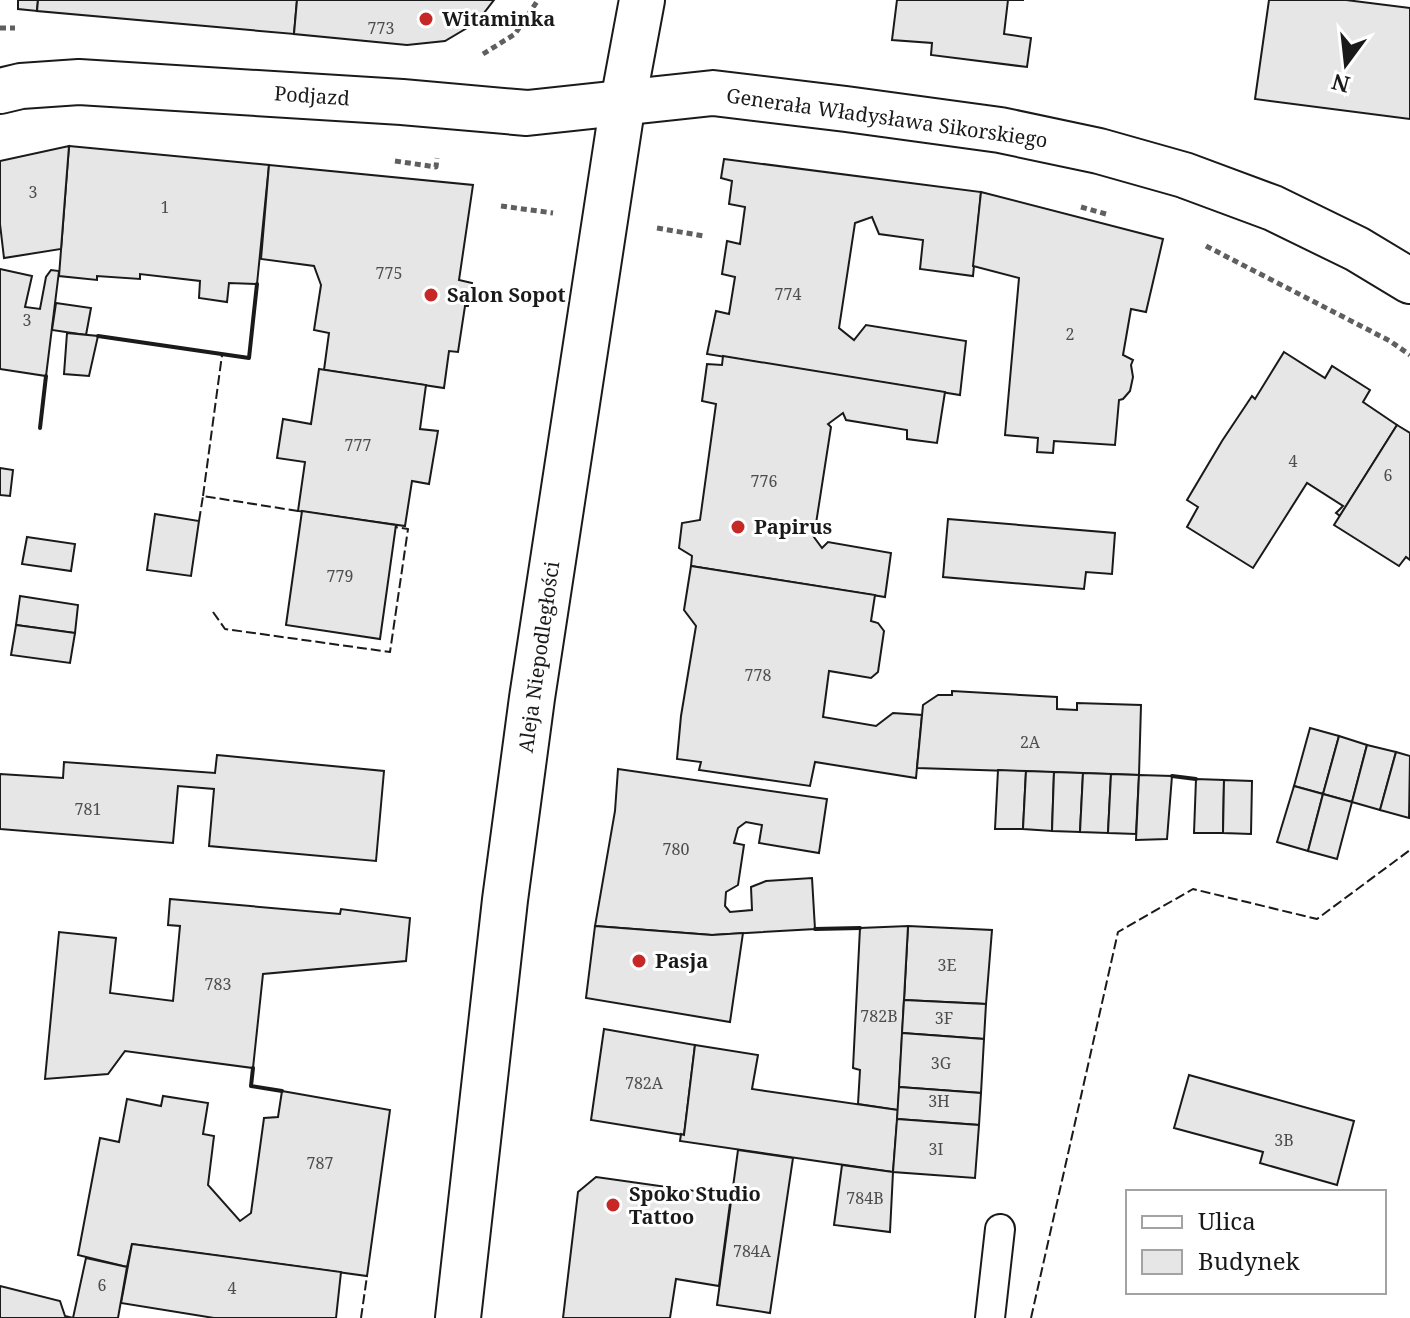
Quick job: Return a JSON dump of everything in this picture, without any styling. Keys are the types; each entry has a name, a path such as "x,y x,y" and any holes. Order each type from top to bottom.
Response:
{"street":[{"name":"Aleja Niepodległości","path":"458,1318 503,914 528,728 623,102 642,0"},
{"name":"Podjazd","path":"0,91 21,86 79,82 527,113 623,102"},
{"name":"Generała Władysława Sikorskiego","path":"623,102 713,93 1000,130 1099,151 1184,175 1273,208 1357,249 1410,281"}],"lane":[{"path":"990,1318 1000,1229"}],"path":[{"path":"477,57 515,34 538,0"},
{"path":"1074,206 1118,218"},
{"path":"1206,246 1390,341 1410,355"}],"building":[{"path":"18,0 38,0 37,11 18,9"},
{"path":"38,0 297,0 294,34 37,11"},
{"path":"297,0 494,0 477,22 445,41 407,45 294,34"},
{"path":"897,0 1008,0 1004,34 1031,38 1027,67 931,55 932,43 892,40"},
{"path":"1269,0 1346,0 1410,8 1410,119 1255,99"},
{"path":"69,146 269,165 257,284 229,283 227,302 199,298 200,281 140,274 140,279 97,276 97,280 59,276"},
{"path":"69,146 61,249 4,258 0,224 0,161"},
{"path":"724,159 981,192 973,276 920,269 923,240 879,234 872,217 855,223 839,328 854,340 866,325 966,341 960,395 707,354 716,311 729,314 735,277 722,274 727,241 740,244 745,207 729,204 732,181 721,178"},
{"path":"269,165 473,185 459,280 472,283 458,352 449,351 444,388 324,370 329,333 314,330 321,285 314,266 261,259"},
{"path":"981,192 1163,239 1146,312 1131,309 1123,355 1133,360 1133,377 1130,391 1119,400 1115,445 1054,441 1053,453 1037,452 1038,438 1005,435 1019,278 973,266"},
{"path":"0,269 32,276 25,307 40,309 46,277 51,270 59,271 46,376 0,369"},
{"path":"56,303 91,308 86,335 52,330"},
{"path":"67,333 98,336 89,376 64,374"},
{"path":"1284,352 1325,378 1332,366 1370,390 1363,402 1397,425 1340,516 1336,513 1343,506 1307,483 1253,568 1187,527 1198,507 1187,500 1222,441 1252,396 1255,399"},
{"path":"723,356 945,392 937,443 907,439 907,430 846,420 843,413 828,424 831,427 815,530 811,533 822,548 828,542 891,553 885,597 691,566 692,556 679,548 682,523 700,520 716,404 702,401 707,364 722,365"},
{"path":"319,369 426,385 420,429 438,431 429,484 412,481 405,526 298,511 305,462 277,458 283,419 311,424"},
{"path":"1397,425 1410,433 1410,560 1406,557 1399,566 1334,525"},
{"path":"0,468 13,470 10,496 0,495"},
{"path":"302,511 396,525 380,639 286,625"},
{"path":"155,514 199,521 191,576 147,570"},
{"path":"948,519 1115,533 1112,574 1086,572 1084,589 943,577"},
{"path":"27,537 75,544 71,571 22,564"},
{"path":"691,566 875,595 871,621 878,623 884,631 878,672 871,678 829,671 823,717 876,726 893,713 922,715 916,778 815,762 810,786 699,770 701,762 677,759 696,626 684,610"},
{"path":"20,596 78,605 75,633 16,625"},
{"path":"16,625 75,633 70,663 11,655"},
{"path":"952,691 1057,697 1057,709 1077,710 1077,703 1141,705 1139,775 917,768 923,705 938,695 952,695"},
{"path":"1310,728 1339,736 1323,794 1294,786"},
{"path":"1339,736 1367,745 1352,802 1323,794"},
{"path":"1367,745 1396,752 1380,810 1352,802"},
{"path":"1396,752 1410,756 1409,818 1380,810"},
{"path":"217,755 384,771 376,861 209,846 214,789 178,786 173,843 0,829 0,774 63,778 64,762 215,773"},
{"path":"618,769 827,799 819,853 759,843 762,825 746,822 738,828 734,843 744,845 738,885 726,892 725,906 730,912 752,910 751,887 766,881 812,878 815,929 712,935 595,926 615,811"},
{"path":"998,770 1026,771 1023,829 995,829"},
{"path":"1026,771 1054,772 1052,831 1023,829"},
{"path":"1054,772 1083,773 1080,832 1052,831"},
{"path":"1083,773 1111,774 1108,833 1080,832"},
{"path":"1111,774 1139,775 1136,834 1108,833"},
{"path":"1139,775 1172,776 1167,839 1136,840"},
{"path":"1196,779 1224,780 1223,833 1194,833"},
{"path":"1224,780 1252,781 1251,834 1223,833"},
{"path":"1294,786 1323,794 1308,851 1277,842"},
{"path":"1323,794 1352,802 1337,859 1308,851"},
{"path":"170,899 340,914 341,909 410,918 406,961 263,974 253,1068 125,1051 108,1074 45,1079 59,932 116,938 110,993 173,1001 180,926 168,925"},
{"path":"595,926 712,935 743,933 730,1022 586,998"},
{"path":"908,926 992,930 986,1004 904,1000"},
{"path":"908,926 898,1110 858,1104 860,1070 853,1068 860,928"},
{"path":"904,1000 986,1004 984,1039 902,1033"},
{"path":"604,1029 695,1045 684,1135 591,1120"},
{"path":"902,1033 984,1039 981,1093 899,1087"},
{"path":"695,1045 758,1055 752,1089 898,1110 893,1172 680,1141 681,1134 684,1135"},
{"path":"1189,1075 1354,1121 1337,1185 1260,1163 1263,1152 1174,1128"},
{"path":"899,1087 981,1093 979,1125 897,1119"},
{"path":"282,1091 390,1110 367,1276 132,1244 127,1267 78,1255 100,1138 119,1142 127,1099 161,1106 163,1096 208,1103 203,1134 214,1136 208,1185 240,1221 251,1213 264,1118 278,1117"},
{"path":"897,1119 979,1125 975,1178 893,1172"},
{"path":"738,1150 793,1158 770,1313 717,1305"},
{"path":"842,1165 893,1172 890,1232 834,1225"},
{"path":"596,1177 731,1196 719,1286 676,1279 670,1318 563,1318 578,1192"},
{"path":"132,1244 341,1272 336,1318 214,1318 121,1303"},
{"path":"86,1258 127,1267 118,1318 73,1318"},
{"path":"0,1286 60,1301 65,1316 73,1318 0,1318"}],"fence":[{"path":"203,496 222,355"},
{"path":"199,521 203,496 298,511"},
{"path":"213,612 225,629 390,652 408,529 395,527"},
{"path":"1031,1318 1118,932 1193,889 1317,919 1410,850"},
{"path":"361,1318 367,1276"}],"wall":[{"path":"98,336 249,358 257,284"},
{"path":"40,428 46,376"},
{"path":"1172,776 1196,779"},
{"path":"815,929 860,928"},
{"path":"253,1068 251,1086 282,1091"}],"place":[{"name":"Witaminka","path":"426,19"},
{"name":"Salon Sopot","path":"431,295"},
{"name":"Papirus","path":"738,527"},
{"name":"Pasja","path":"639,961"},
{"name":"Spoko Studio Tattoo","path":"613,1205"}]}
